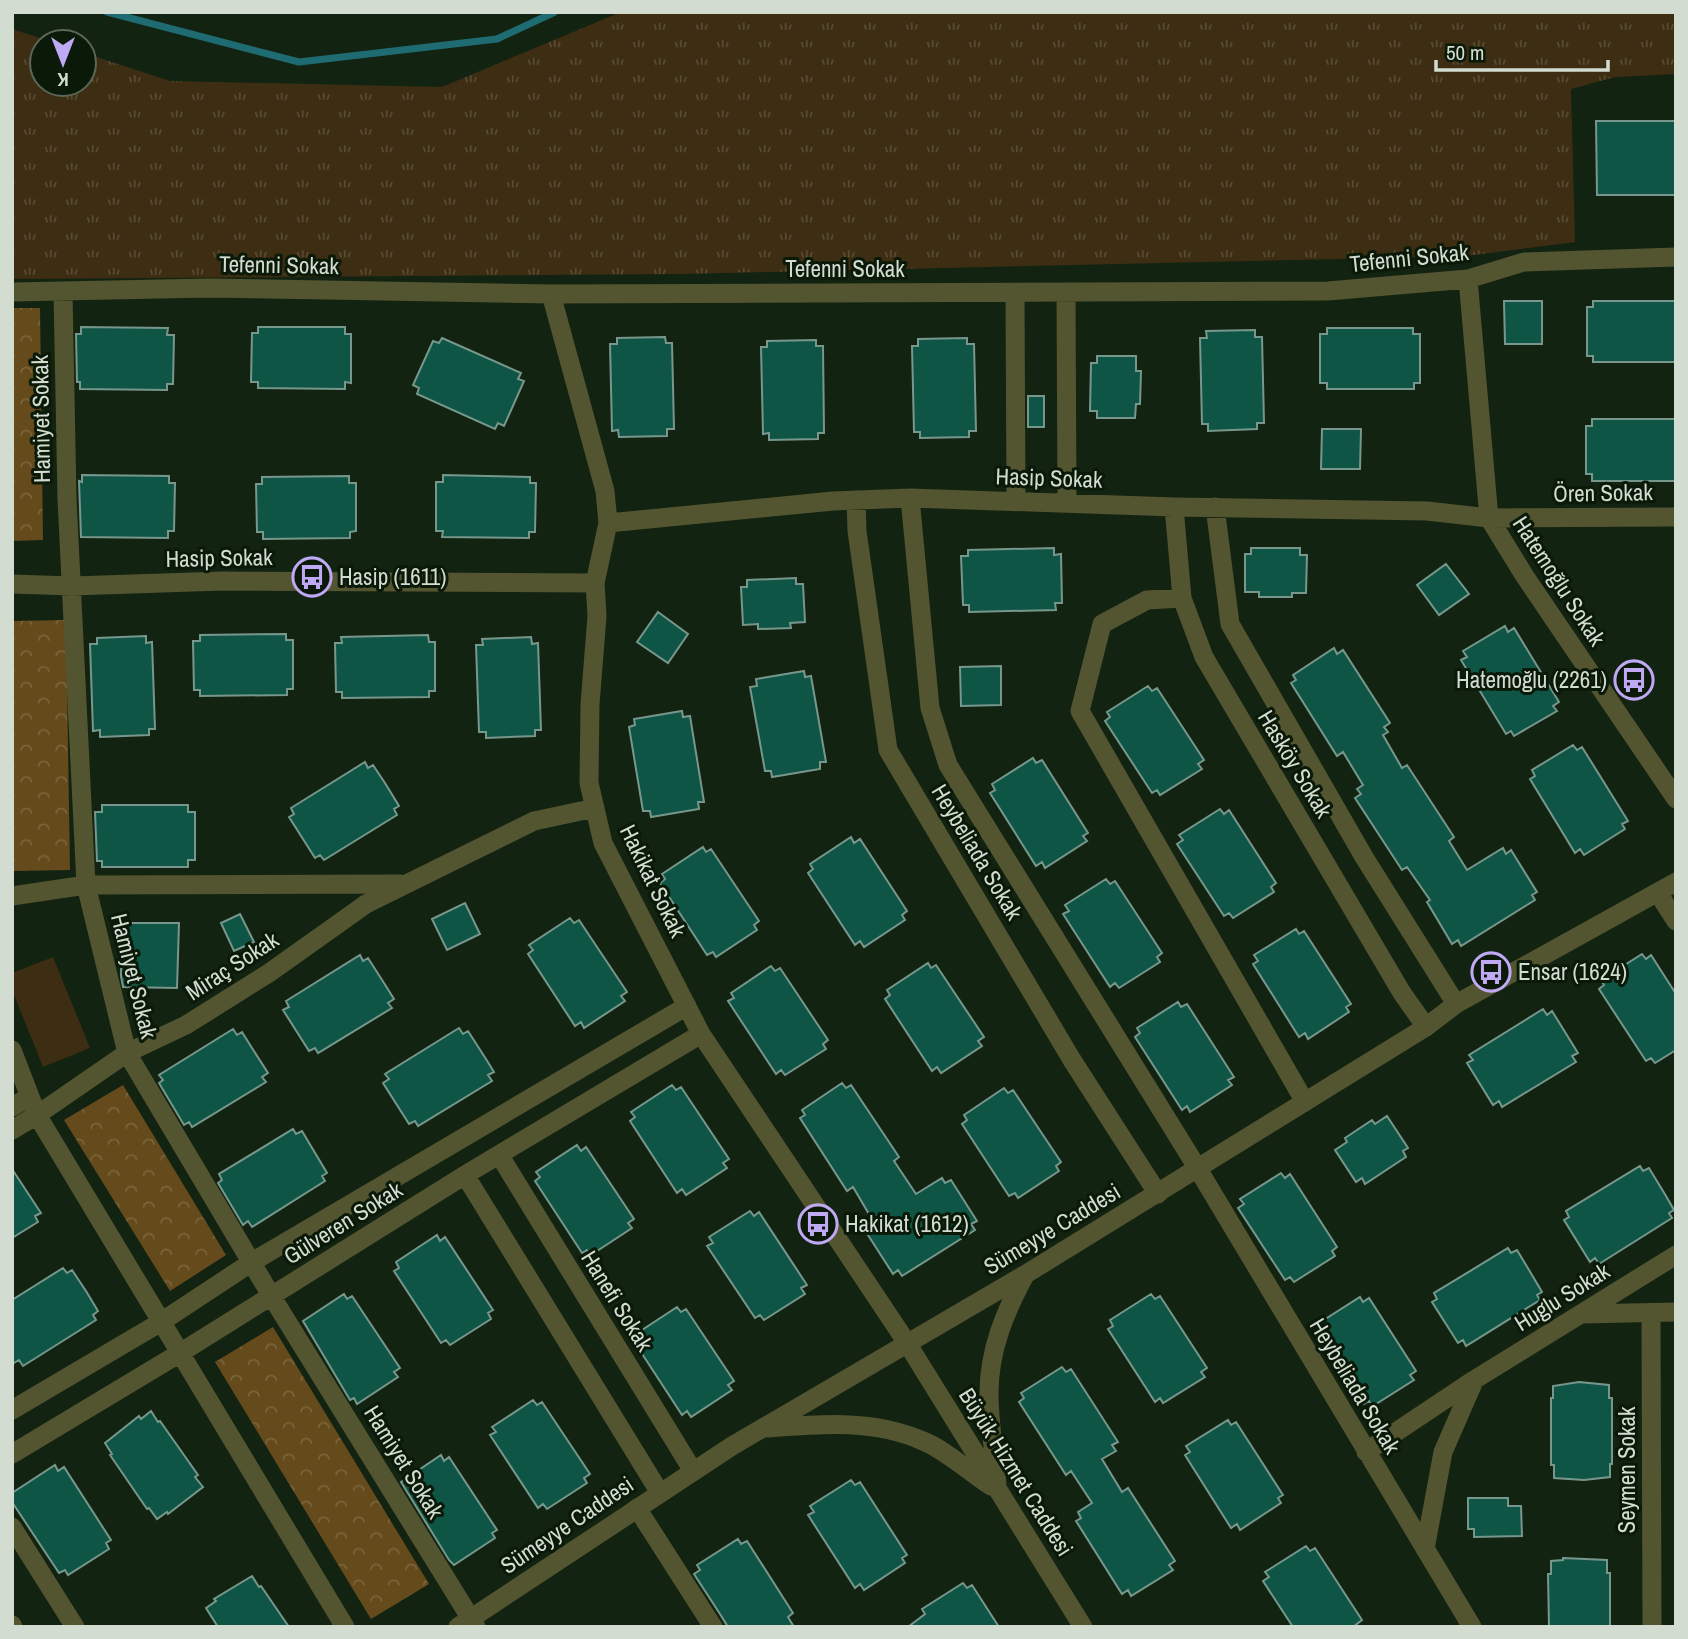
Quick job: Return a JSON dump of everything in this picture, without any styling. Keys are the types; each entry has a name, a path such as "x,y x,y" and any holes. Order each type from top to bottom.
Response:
{"street":[{"name":"Tefenni Sokak","path":"12,292 209,288 551,294 1328,291 1468,279 1524,262 1676,257"},
{"name":"Hatemoğlu Sokak","path":"1468,279 1489,518 1524,575 1676,799"},
{"name":"Hamiyet Sokak","path":"63,292 67,499 86,886 127,1053 469,1624"},
{"path":"1066,292 1067,502"},
{"path":"1015,293 1016,501"},
{"name":"Hakikat Sokak","path":"551,294 605,491 608,523 595,583 597,616 590,704 589,783 603,842 701,1034 907,1343"},
{"name":"Hasip Sokak","path":"608,523 856,500 910,498 1174,507 1427,511 1489,518"},
{"name":"Heybeliada Sokak","path":"910,498 930,708 948,765 1198,1169 1472,1627"},
{"name":"Heybeliada Sokak","path":"856,500 857,531 888,750 1072,1060 1158,1194"},
{"name":"Hasköy Sokak","path":"1174,507 1182,598 1204,657 1402,993 1426,1027"},
{"path":"1215,507 1230,624 1364,857 1456,1004"},
{"name":"Ören Sokak","path":"1489,518 1676,517"},
{"name":"Hasip Sokak","path":"12,584 72,586 223,581 595,583"},
{"path":"1182,598 1147,600 1102,624 1080,711 1305,1102"},
{"name":"Miraç Sokak","path":"12,1129 37,1115 127,1053 186,1025 269,973 366,904 534,821 595,808"},
{"name":"Sümeyye Caddesi","path":"469,1624 637,1507 762,1428 1158,1194 1426,1027 1456,1004 1676,882"},
{"name":"Miraç Sokak","path":"12,895 86,886 404,884"},
{"path":"1658,893 1676,921"},
{"path":"12,1410 161,1322 252,1262 687,1006"},
{"name":"Gülveren Sokak","path":"12,1454 272,1297 465,1175 701,1034"},
{"path":"12,1050 21,1102 37,1115 345,1627"},
{"name":"Hanefi Sokak","path":"500,1156 693,1471"},
{"path":"465,1175 660,1493"},
{"name":"Huglu Sokak","path":"1366,1452 1474,1380 1676,1255"},
{"path":"998,1490 989,1393 995,1347 1005,1312 1026,1274"},
{"path":"1582,1314 1676,1312"},
{"name":"Seymen Sokak","path":"1651,1313 1652,1627"},
{"name":"Büyük Hizmet Caddesi","path":"907,1343 1083,1627"},
{"path":"1425,1549 1443,1452 1474,1380"},
{"path":"762,1428 873,1425 925,1441 998,1490"},
{"path":"637,1507 713,1627"},
{"path":"12,1527 75,1627"}],"green space":[{"path":"621,12 1676,12 1676,74 1615,77 1571,89 1575,242 1466,256 682,274 12,279 12,29 28,34 28,98 98,98 98,58 170,81 442,87"},
{"path":"12,308 40,308 43,540 12,541"},
{"path":"66,620 70,870 12,871 12,621"},
{"path":"53,957 90,1048 43,1067 12,990 12,973"},
{"path":"123,1085 226,1255 170,1291 64,1120"},
{"path":"273,1327 429,1584 371,1619 215,1362"}],"building":[{"path":"1596,121 1676,121 1676,195 1597,195"},
{"path":"1504,301 1542,301 1542,344 1505,344"},
{"path":"1593,301 1676,301 1676,362 1593,362 1593,356 1587,356 1587,307 1593,307"},
{"path":"81,327 168,328 167,335 174,335 173,384 167,384 167,390 80,389 80,382 77,382 76,334 81,334"},
{"path":"258,327 345,327 345,334 351,334 351,383 345,382 345,389 258,388 258,382 251,382 252,333 258,333"},
{"path":"1327,328 1413,328 1413,334 1420,334 1420,383 1414,383 1414,389 1327,389 1327,383 1320,383 1320,334 1327,334"},
{"path":"1255,330 1255,337 1262,337 1264,423 1257,423 1257,429 1208,431 1208,424 1202,424 1200,338 1207,338 1206,331"},
{"path":"665,337 666,343 672,343 674,429 667,429 667,436 619,437 618,430 612,431 610,344 617,344 617,338"},
{"path":"442,338 521,373 518,379 524,381 504,426 498,423 495,429 417,394 419,388 413,385 433,341 439,343"},
{"path":"967,338 967,344 974,344 976,431 969,431 969,437 920,438 920,432 914,432 912,346 918,346 918,339"},
{"path":"816,340 816,346 823,346 824,433 818,433 818,439 769,440 769,433 763,434 761,347 767,347 767,341"},
{"path":"1097,356 1136,356 1136,371 1141,371 1140,404 1136,404 1135,418 1097,418 1097,411 1090,411 1091,363 1097,363"},
{"path":"1028,396 1044,396 1044,427 1028,427"},
{"path":"1592,419 1676,419 1676,481 1592,481 1592,474 1586,474 1586,426 1592,426"},
{"path":"1322,429 1361,429 1360,469 1321,469"},
{"path":"82,475 169,476 169,483 175,483 174,531 168,531 168,538 81,537 79,481 82,482"},
{"path":"443,475 530,477 530,483 536,483 535,532 529,532 529,538 442,537 443,531 436,531 436,482 443,482"},
{"path":"349,476 349,483 356,483 356,531 350,532 350,538 263,539 263,532 257,532 256,484 262,484 262,477"},
{"path":"1054,548 1054,555 1061,554 1062,603 1055,603 1056,610 969,612 969,605 963,605 961,556 968,556 968,550"},
{"path":"1251,548 1300,548 1300,555 1307,555 1306,593 1292,593 1292,597 1259,597 1259,592 1245,592 1245,554 1251,554"},
{"path":"1446,564 1469,594 1439,615 1417,585"},
{"path":"796,578 796,584 803,584 805,622 790,623 791,628 758,629 758,624 743,625 741,587 747,587 747,580"},
{"path":"658,612 688,634 668,663 637,642"},
{"path":"1505,626 1508,632 1514,628 1559,702 1553,706 1557,711 1514,736 1511,731 1506,734 1461,660 1467,657 1463,651"},
{"path":"286,634 286,640 293,640 293,689 287,689 287,695 200,696 200,690 194,690 193,641 200,641 200,635"},
{"path":"428,635 429,642 435,642 435,691 429,691 429,697 342,698 342,692 336,692 335,643 342,643 341,637"},
{"path":"146,636 146,643 152,642 155,729 149,729 149,735 100,737 100,730 93,731 90,644 97,644 97,638"},
{"path":"531,637 532,644 538,643 541,730 535,730 535,736 486,738 486,732 479,732 476,645 483,645 482,639"},
{"path":"1334,648 1337,654 1343,650 1390,723 1384,727 1388,732 1383,735 1402,768 1407,765 1454,837 1449,841 1467,870 1503,848 1506,854 1511,850 1537,892 1532,895 1535,900 1461,946 1458,940 1452,944 1427,902 1430,900 1407,867 1402,870 1355,798 1361,794 1357,789 1363,785 1343,752 1337,756 1291,683 1296,680 1293,675"},
{"path":"1001,666 1001,705 961,706 960,667"},
{"path":"804,671 805,677 811,676 826,762 820,762 820,769 772,777 771,771 765,771 750,687 757,686 756,679"},
{"path":"1148,686 1152,691 1157,688 1204,760 1198,764 1202,769 1160,795 1157,790 1152,793 1105,721 1110,717 1107,712"},
{"path":"682,711 683,717 690,716 704,802 698,802 699,809 651,817 650,811 643,811 629,727 635,725 634,719"},
{"path":"1573,745 1577,750 1582,747 1628,821 1622,824 1625,829 1584,855 1580,849 1575,853 1530,779 1535,776 1532,770"},
{"path":"1033,758 1036,763 1042,760 1088,833 1083,836 1087,841 1045,868 1042,862 1036,866 990,793 995,790 992,784"},
{"path":"365,762 368,768 373,765 399,806 394,809 397,815 324,860 320,855 315,858 289,817 294,814 291,808"},
{"path":"102,805 188,805 188,812 195,812 195,860 188,860 188,867 102,867 102,861 97,861 95,812 102,812"},
{"path":"1220,809 1224,814 1229,810 1276,883 1271,887 1274,892 1233,918 1229,913 1224,916 1177,844 1183,840 1179,835"},
{"path":"851,837 854,843 860,839 907,911 902,915 905,920 864,947 860,941 855,945 808,873 813,869 810,864"},
{"path":"703,847 706,852 711,849 759,921 754,925 757,930 716,957 713,952 707,955 660,883 665,879 662,874"},
{"path":"1106,879 1110,884 1115,881 1162,953 1157,957 1160,962 1119,988 1115,983 1110,987 1063,914 1069,911 1065,905"},
{"path":"465,903 480,934 447,950 432,919"},
{"path":"240,914 254,942 234,951 221,923"},
{"path":"570,918 574,923 579,920 627,992 621,996 625,1001 584,1028 581,1022 575,1026 528,954 533,950 529,945"},
{"path":"122,923 179,923 177,988 123,987"},
{"path":"1296,929 1299,934 1304,931 1351,1004 1346,1007 1349,1012 1308,1039 1305,1033 1299,1037 1253,964 1258,961 1254,955"},
{"path":"1642,954 1646,959 1651,955 1676,994 1676,1050 1655,1063 1651,1058 1646,1061 1599,989 1604,985 1601,980"},
{"path":"360,955 363,961 368,958 394,999 388,1003 392,1008 318,1053 315,1048 309,1051 283,1010 289,1007 286,1001"},
{"path":"928,963 931,968 936,965 984,1037 978,1041 982,1046 941,1073 937,1067 932,1071 885,999 890,995 887,990"},
{"path":"771,966 775,971 780,968 828,1040 823,1044 826,1049 785,1075 781,1070 776,1074 728,1001 734,998 731,993"},
{"path":"1178,1002 1181,1007 1187,1004 1234,1077 1228,1080 1232,1085 1190,1112 1187,1106 1182,1110 1135,1037 1140,1033 1137,1028"},
{"path":"1543,1009 1547,1015 1552,1011 1578,1053 1572,1056 1576,1062 1502,1107 1499,1101 1493,1105 1467,1063 1473,1060 1469,1055"},
{"path":"459,1028 463,1034 468,1031 486,1059 494,1072 488,1075 492,1081 418,1126 415,1121 409,1124 383,1083 389,1079 385,1074"},
{"path":"233,1029 237,1035 242,1032 268,1073 262,1077 266,1082 192,1127 189,1122 184,1125 159,1083 163,1080 159,1075"},
{"path":"842,1083 846,1088 851,1085 899,1157 894,1161 916,1194 942,1178 945,1183 951,1180 977,1221 971,1224 975,1230 902,1276 898,1270 893,1274 866,1232 872,1229 869,1224 873,1221 853,1187 847,1191 800,1118 805,1115 802,1110"},
{"path":"672,1085 676,1090 681,1087 729,1159 723,1163 727,1168 686,1195 682,1189 677,1193 630,1121 635,1117 631,1112"},
{"path":"1004,1088 1008,1093 1013,1090 1061,1162 1056,1166 1059,1171 1018,1198 1015,1193 1009,1196 962,1124 967,1120 964,1115"},
{"path":"1387,1116 1408,1148 1403,1151 1406,1157 1365,1184 1362,1178 1356,1182 1335,1150 1347,1142 1345,1138 1372,1120 1375,1124"},
{"path":"293,1129 296,1134 302,1131 327,1173 322,1176 325,1181 252,1227 248,1221 243,1225 218,1183 222,1180 219,1174"},
{"path":"577,1145 581,1151 586,1147 634,1219 628,1223 632,1228 591,1255 587,1250 582,1253 535,1181 540,1177 536,1172"},
{"path":"1640,1166 1643,1171 1649,1168 1674,1210 1669,1213 1672,1218 1599,1264 1595,1258 1590,1262 1564,1220 1569,1217 1566,1211"},
{"path":"12,1169 41,1213 35,1216 38,1222 12,1238"},
{"path":"1281,1173 1285,1178 1290,1174 1337,1247 1332,1251 1335,1256 1294,1282 1290,1277 1285,1280 1238,1208 1244,1204 1240,1199"},
{"path":"750,1211 754,1216 759,1212 807,1285 801,1288 805,1294 764,1320 760,1315 755,1318 707,1246 713,1243 709,1237"},
{"path":"437,1235 440,1241 445,1237 493,1310 488,1313 491,1319 450,1345 446,1340 441,1343 394,1271 399,1268 396,1262"},
{"path":"1508,1248 1511,1253 1517,1250 1542,1292 1537,1295 1540,1300 1466,1346 1463,1340 1458,1343 1432,1302 1437,1299 1434,1293"},
{"path":"63,1268 67,1273 72,1270 86,1291 98,1311 93,1315 96,1320 23,1366 19,1360 12,1364 12,1300"},
{"path":"344,1294 347,1299 352,1296 400,1368 394,1372 398,1377 357,1404 354,1398 350,1400 303,1321"},
{"path":"1151,1294 1155,1299 1160,1296 1207,1368 1201,1372 1205,1377 1163,1403 1160,1398 1155,1402 1108,1329 1113,1326 1110,1320"},
{"path":"1360,1297 1363,1302 1369,1298 1416,1371 1410,1375 1414,1380 1373,1406 1369,1401 1364,1404 1317,1332 1322,1328 1319,1323"},
{"path":"677,1307 681,1312 686,1309 734,1381 728,1385 732,1390 691,1417 687,1411 682,1415 635,1343 640,1339 636,1334"},
{"path":"1062,1367 1066,1372 1071,1369 1118,1442 1112,1445 1116,1451 1102,1459 1122,1492 1128,1488 1175,1561 1169,1565 1173,1570 1131,1596 1128,1590 1122,1594 1076,1521 1081,1518 1078,1512 1092,1503 1071,1471 1066,1475 1019,1402 1024,1398 1021,1393"},
{"path":"1579,1382 1609,1385 1609,1398 1612,1398 1610,1477 1584,1480 1554,1478 1554,1465 1551,1465 1553,1386"},
{"path":"533,1400 537,1405 542,1402 590,1474 584,1478 587,1483 547,1509 543,1504 538,1508 490,1435 496,1432 492,1427"},
{"path":"151,1411 198,1475 195,1477 203,1487 168,1514 167,1512 157,1519 149,1508 147,1509 110,1455 112,1454 105,1443 139,1416 141,1419"},
{"path":"1228,1420 1231,1425 1236,1422 1283,1495 1278,1498 1281,1503 1240,1530 1237,1524 1231,1528 1185,1455 1190,1452 1186,1446"},
{"path":"441,1455 444,1461 449,1457 497,1530 492,1533 495,1538 454,1565 401,1482"},
{"path":"55,1465 58,1471 64,1467 111,1540 106,1543 109,1549 68,1575 65,1570 59,1573 12,1502 12,1493"},
{"path":"851,1480 855,1485 860,1482 907,1555 902,1558 905,1563 864,1590 860,1584 855,1588 808,1515 814,1512 810,1506"},
{"path":"1468,1498 1508,1498 1508,1506 1521,1506 1522,1536 1474,1537 1474,1529 1468,1529"},
{"path":"738,1539 741,1544 747,1541 793,1613 788,1617 794,1627 728,1627 694,1574 700,1570 697,1565"},
{"path":"1306,1546 1310,1551 1315,1548 1362,1620 1353,1627 1293,1627 1263,1581 1269,1577 1265,1572"},
{"path":"1563,1558 1607,1560 1607,1573 1610,1573 1610,1627 1549,1627 1548,1574 1551,1574 1551,1561"},
{"path":"252,1576 289,1627 218,1627 206,1608 216,1601 214,1599"},
{"path":"963,1583 967,1588 972,1585 999,1627 908,1627 925,1614 922,1609"}],"waterway":[{"path":"107,12 299,62 497,39 555,12"}],"place":[{"name":"Hasip (1611)","path":"312,577"},
{"name":"Hatemoğlu (2261)","path":"1634,680"},
{"name":"Ensar (1624)","path":"1491,972"},
{"name":"Hakikat (1612)","path":"818,1224"}]}
